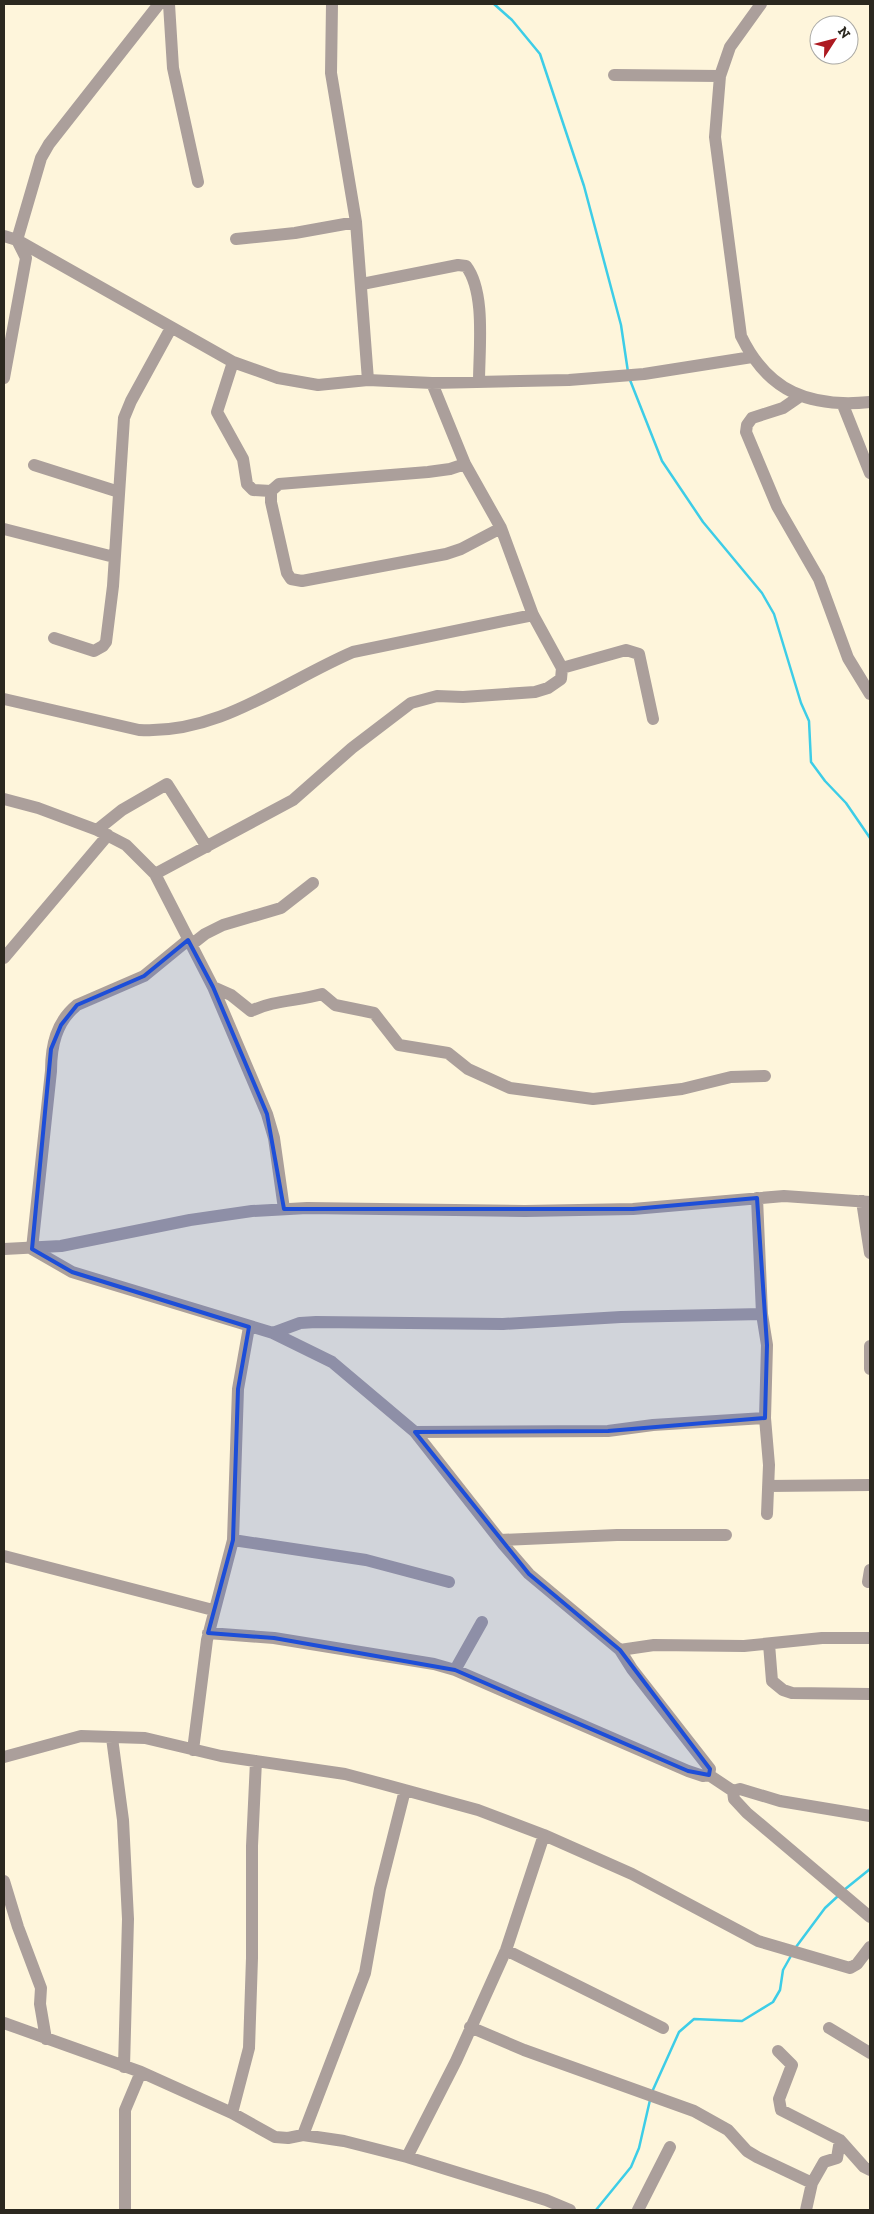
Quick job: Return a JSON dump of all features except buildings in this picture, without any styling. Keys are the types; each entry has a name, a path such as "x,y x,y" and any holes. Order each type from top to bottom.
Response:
{"street":[{"path":"4,378 26,258 17,240 41,158 49,144 159,4"},
{"path":"169,4 173,68 198,182"},
{"path":"332,4 331,73 356,222 368,380"},
{"path":"761,4 730,47 720,76 715,137 741,336 752,358 779,384 799,397 843,405 870,402"},
{"path":"614,76 720,76"},
{"path":"236,240 295,233 356,222"},
{"path":"4,236 17,240 233,362 278,378 318,385 368,380 432,383 590,379 644,374 752,358"},
{"path":"362,284 458,265 466,266 474,276 478,295 479,382"},
{"path":"54,638 94,651 104,646 112,595 124,418 130,401 171,328"},
{"path":"233,362 217,412 243,458 247,484 253,490 271,491 279,484 428,472 450,469 465,464"},
{"path":"155,874 293,800 352,748 411,703 437,696 463,697 535,692 557,683 563,675 562,668 533,616 501,528 465,464 432,383"},
{"path":"799,397 783,408 752,418 747,424 746,432 777,506 819,579 848,658 870,694"},
{"path":"843,405 870,473"},
{"path":"34,465 119,492"},
{"path":"271,491 271,502 284,566 291,579 297,581 446,554 461,549 501,528"},
{"path":"4,529 114,557"},
{"path":"4,699 139,730 159,731 216,718 260,701 331,661 353,652 533,616"},
{"path":"562,668 626,650 639,654 643,662 653,720"},
{"path":"4,958 122,810 167,784 207,847"},
{"path":"4,799 38,808 103,832 126,845 155,874 213,987 267,1114 274,1138 284,1209"},
{"path":"32,1249 50,1081 51,1049 61,1025 70,1011 77,1006 144,976 190,942 223,925 281,908 313,883"},
{"path":"213,987 231,995 250,1010 263,1005 287,1000 299,1001 322,994 335,1005 374,1013 399,1045 448,1053 468,1069 510,1088 593,1099 682,1089 731,1077 765,1076"},
{"path":"4,1250 32,1249 104,1239 190,1220 252,1211 284,1209 525,1211 633,1209 784,1196 866,1201 870,1253"},
{"path":"757,1198 762,1314 767,1344 765,1418 769,1465 767,1514"},
{"path":"32,1249 72,1272 273,1333 332,1362 415,1432 500,1540 530,1574 620,1650 632,1669 710,1770 709,1775"},
{"path":"273,1333 300,1322 503,1324 621,1317 762,1314"},
{"path":"193,1750 208,1633 233,1540 238,1388 249,1327"},
{"path":"870,1346 870,1369"},
{"path":"415,1432 608,1431 653,1425 765,1418"},
{"path":"768,1486 870,1485"},
{"path":"500,1540 616,1535 726,1535"},
{"path":"233,1540 366,1560 449,1582"},
{"path":"4,1556 213,1610"},
{"path":"455,1670 482,1622"},
{"path":"208,1633 274,1638 434,1664 455,1670 688,1771 703,1776 709,1775 733,1791 740,1790 780,1801 870,1816"},
{"path":"620,1650 654,1645 744,1646 822,1638 870,1638"},
{"path":"769,1644 772,1681 782,1690 792,1693 870,1694"},
{"path":"4,1757 81,1736 145,1738 193,1750 345,1774 478,1810 544,1835 632,1874 758,1941 850,1968 857,1964 870,1947"},
{"path":"112,1738 123,1820 128,1920 124,2067"},
{"path":"232,2113 249,2048 252,1958 252,1846 256,1761"},
{"path":"303,2135 365,1973 380,1889 405,1790"},
{"path":"733,1791 734,1799 747,1813 870,1916"},
{"path":"407,2157 456,2061 506,1950 544,1835"},
{"path":"4,1880 18,1927 41,1988 40,2004 46,2039"},
{"path":"506,1950 664,2028"},
{"path":"4,2023 141,2072 232,2113 275,2137 288,2138 303,2135 344,2141 407,2157 546,2200 570,2210"},
{"path":"470,2027 524,2050 694,2111 728,2130 747,2151 812,2183"},
{"path":"829,2028 870,2053"},
{"path":"778,2051 792,2065 779,2099 781,2110 840,2140 864,2167 870,2170"},
{"path":"125,2210 125,2110 141,2072"},
{"path":"806,2210 812,2183 824,2162 837,2158 840,2140"},
{"path":"638,2210 670,2147"}],"highlighted area":[{"path":"188,940 213,987 267,1114 284,1209 633,1209 757,1198 767,1345 765,1418 608,1431 415,1432 529,1574 620,1650 710,1769 709,1775 688,1771 455,1670 274,1638 208,1633 233,1540 238,1389 249,1327 72,1272 32,1249 51,1049 61,1025 77,1005 144,976"}],"waterway":[{"path":"494,4 512,20 540,54 584,186 621,325 628,372"},
{"path":"630,380 662,461 703,522 762,593 774,614 801,703 809,721 811,762 825,781 846,803 870,838"},
{"path":"844,1890 870,1869"},
{"path":"796,1947 825,1908 838,1896"},
{"path":"652,2092 679,2032 694,2019 742,2021 773,2002 780,1990 783,1970 792,1954"},
{"path":"596,2210 631,2167 639,2148 650,2100"}]}
